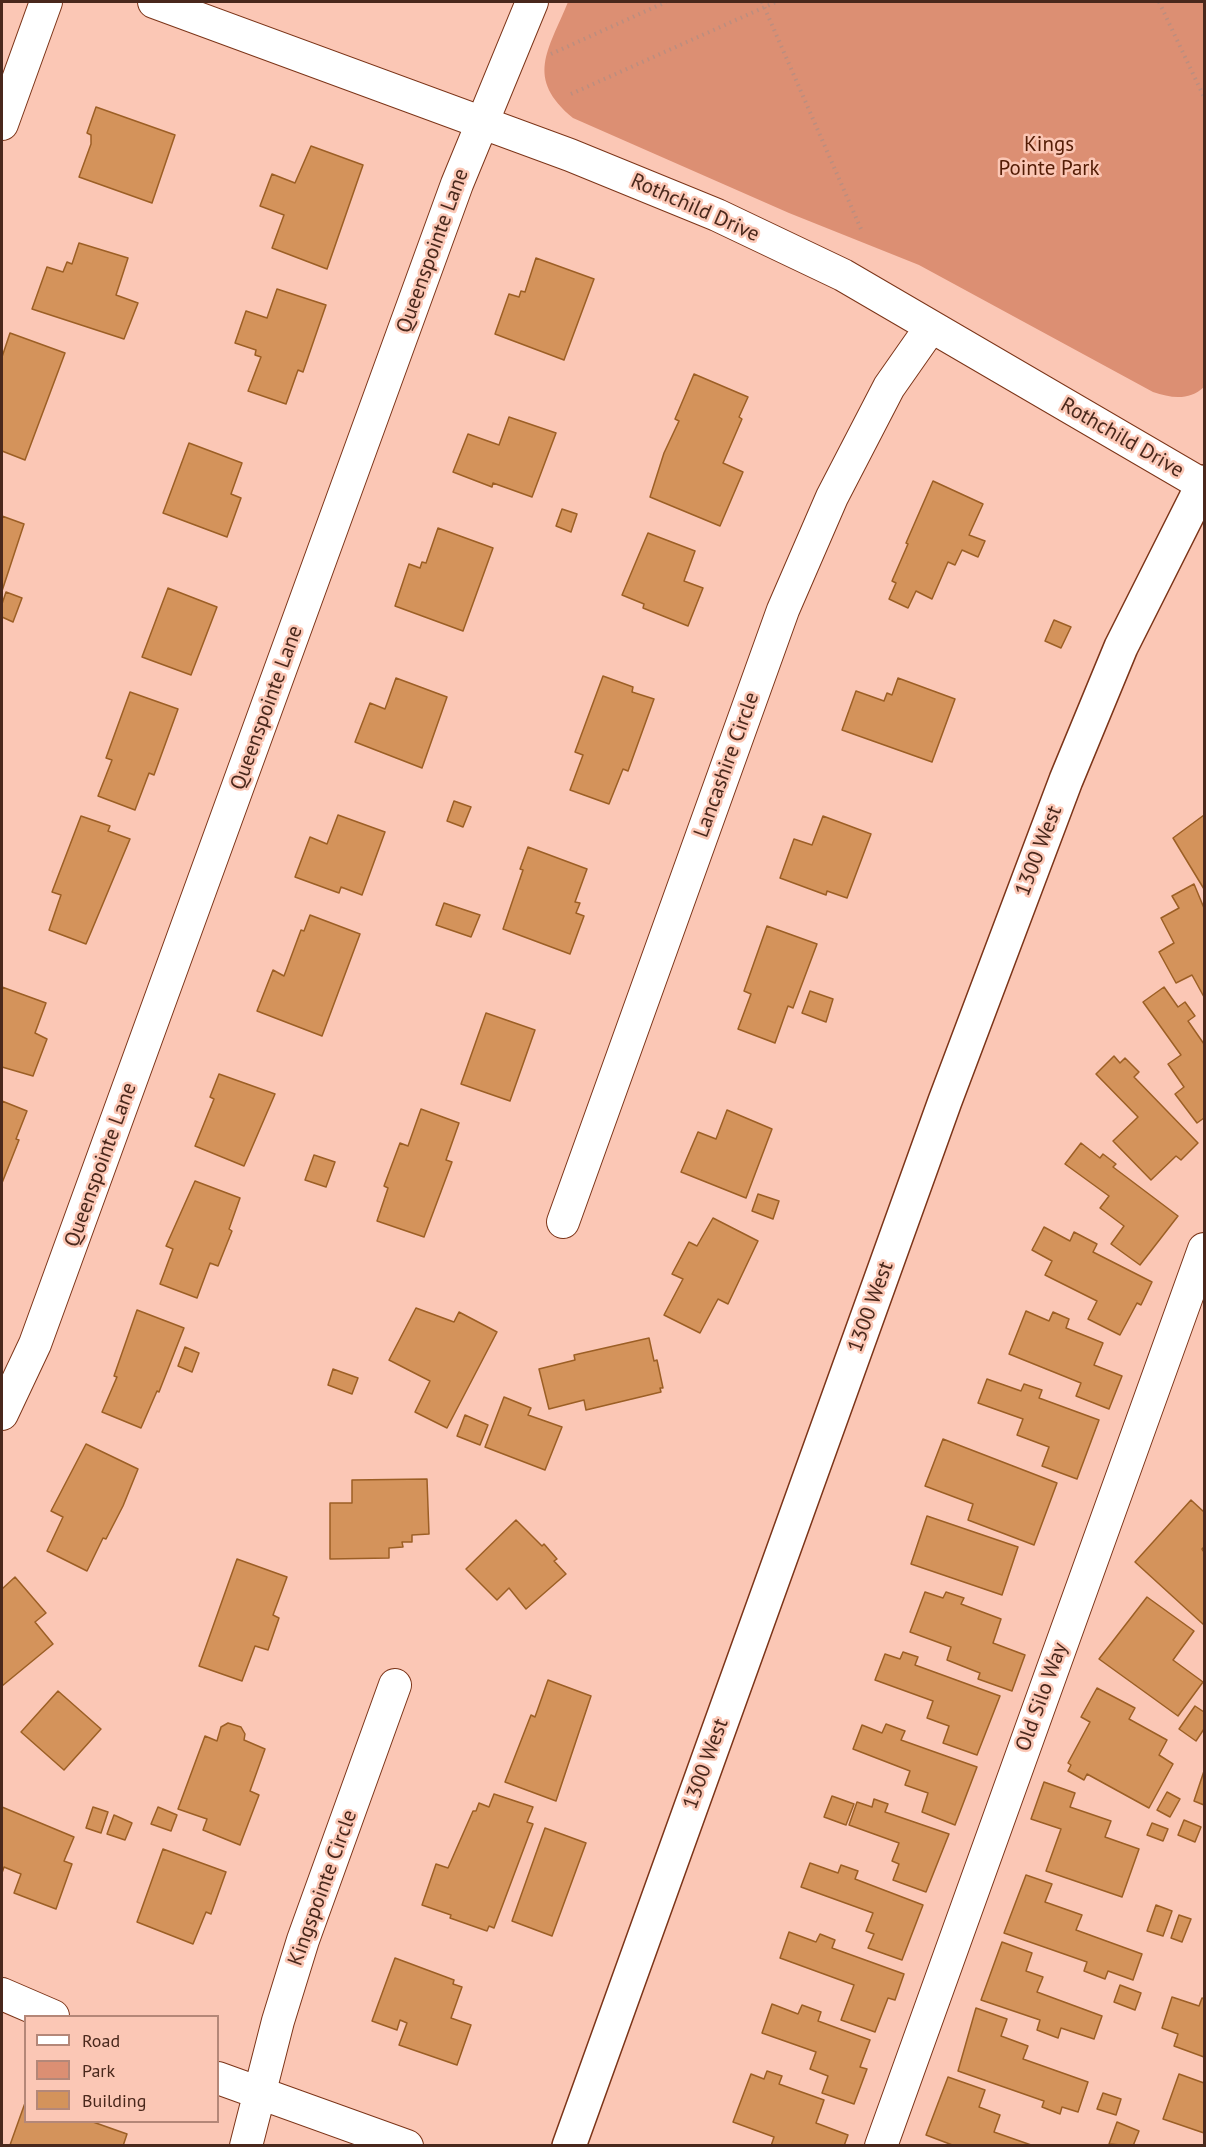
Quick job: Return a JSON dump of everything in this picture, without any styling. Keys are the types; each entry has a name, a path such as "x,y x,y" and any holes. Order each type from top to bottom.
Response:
{"street":[{"path":"2,124 46,2"},
{"name":"Rothchild Drive","path":"154,2 482,124 570,154 717,215 843,275 1204,483"},
{"name":"Queenspointe Lane","path":"2,1414 36,1344 457,184 532,2"},
{"name":"Lancashire Circle","path":"563,1222 783,610 832,497 889,387 931,327"},
{"name":"1300 West","path":"569,2145 945,1101 1062,791 1121,647 1204,483"},
{"name":"Old Silo Way","path":"881,2145 1204,1249"},
{"name":"Kingspointe Circle","path":"246,2145 303,1940 395,1685"},
{"path":"2,1994 51,2015"},
{"path":"219,2078 407,2145"}],"path":[{"path":"551,54 666,2"},
{"path":"762,2 861,228"},
{"path":"571,94 776,2"},
{"path":"1159,2 1204,97"}],"green space":[{"name":"Kings Pointe Park","path":"568,2 1204,2 1204,387 1192,395 1180,397 1153,392 919,265 789,213 573,118 558,104 549,90 545,77 548,50"}],"building":[{"path":"96,107 175,135 152,203 79,177 91,144 91,135 87,133"},
{"path":"311,146 363,165 327,269 272,248 284,215 260,206 272,174 295,183"},
{"path":"79,243 128,258 116,295 138,303 124,339 32,309 47,267 63,272 67,262 72,264"},
{"path":"536,258 594,279 564,360 495,334 509,294 519,297 521,291 525,292"},
{"path":"277,289 326,305 303,372 298,370 286,404 248,391 261,357 255,355 256,350 235,343 246,311 267,318"},
{"path":"10,333 65,353 25,460 2,451 2,357"},
{"path":"694,374 748,397 739,417 742,419 723,463 743,472 720,526 650,497 664,453 679,421 675,419"},
{"path":"509,417 556,433 532,497 493,483 492,487 453,472 468,434 499,445"},
{"path":"189,443 242,463 231,494 241,498 227,537 163,513"},
{"path":"933,481 983,504 969,535 985,541 978,557 962,550 955,565 948,562 932,599 916,591 908,608 889,599 896,583 892,581"},
{"path":"562,509 577,514 571,532 556,526"},
{"path":"2,516 24,524 2,591"},
{"path":"438,528 493,548 463,631 395,606 409,564 420,568 422,562 426,563"},
{"path":"648,533 695,551 684,581 703,588 688,626 643,608 644,604 622,595"},
{"path":"168,588 217,607 191,675 142,657"},
{"path":"6,592 22,598 13,622 2,617 2,604"},
{"path":"1054,620 1071,627 1061,648 1045,641"},
{"path":"603,676 633,687 632,692 654,699 628,771 623,769 609,804 570,790 583,755 575,752"},
{"path":"396,678 447,697 422,768 355,742 370,703 385,709"},
{"path":"898,678 955,699 932,762 842,730 856,691 884,701 887,693 892,695"},
{"path":"130,692 178,709 154,775 149,773 135,810 98,796 112,760 106,758"},
{"path":"454,801 471,807 463,827 447,821"},
{"path":"338,815 385,832 362,895 341,887 339,893 295,877 310,837 327,844"},
{"path":"1204,815 1204,889 1173,838"},
{"path":"81,816 110,826 108,831 130,839 86,944 49,930 61,895 52,892"},
{"path":"823,816 871,834 847,898 827,891 826,895 780,878 794,839 812,845"},
{"path":"528,847 587,869 575,902 580,903 576,913 584,916 570,954 503,929 523,870 520,869"},
{"path":"1194,884 1204,908 1204,997 1192,975 1176,983 1159,952 1174,943 1161,918 1179,908 1172,896"},
{"path":"444,903 480,915 471,937 436,925"},
{"path":"310,915 360,934 322,1036 257,1011 273,970 284,976 301,930 304,931"},
{"path":"767,926 817,944 793,1008 788,1006 775,1043 738,1029 751,994 744,991"},
{"path":"2,987 46,1003 35,1033 47,1039 33,1076 2,1067"},
{"path":"1164,987 1178,1007 1185,1002 1195,1016 1188,1021 1204,1044 1204,1118 1197,1123 1175,1094 1184,1087 1168,1064 1181,1055 1143,1002"},
{"path":"810,991 833,999 826,1022 802,1013"},
{"path":"486,1013 535,1030 510,1101 461,1084"},
{"path":"1114,1056 1120,1063 1125,1058 1139,1072 1134,1077 1198,1143 1181,1160 1176,1156 1151,1180 1113,1141 1138,1117 1096,1074"},
{"path":"219,1074 275,1094 244,1166 195,1146 214,1099 210,1097"},
{"path":"2,1101 27,1111 16,1139 19,1140 2,1183"},
{"path":"421,1109 459,1123 446,1160 452,1162 424,1237 377,1221 388,1188 384,1186 400,1143 408,1146"},
{"path":"727,1110 772,1129 746,1198 681,1172 698,1132 716,1139"},
{"path":"1081,1143 1100,1158 1103,1154 1116,1164 1113,1167 1178,1216 1140,1265 1111,1244 1124,1226 1100,1208 1109,1196 1065,1164"},
{"path":"314,1155 335,1162 326,1187 305,1180"},
{"path":"195,1181 240,1198 229,1229 232,1231 218,1266 210,1263 197,1298 160,1284 173,1249 166,1246"},
{"path":"758,1194 779,1201 773,1219 752,1211"},
{"path":"713,1218 758,1241 728,1304 718,1299 700,1333 664,1315 683,1279 672,1274 689,1242 697,1246"},
{"path":"1044,1227 1070,1241 1074,1232 1097,1244 1093,1252 1152,1282 1141,1305 1137,1303 1120,1335 1088,1319 1097,1301 1045,1275 1052,1261 1032,1250"},
{"path":"416,1308 454,1322 459,1312 497,1332 447,1428 415,1412 430,1381 389,1360"},
{"path":"137,1310 184,1328 159,1392 157,1391 141,1428 102,1412 117,1377 114,1376"},
{"path":"1026,1311 1049,1321 1053,1312 1069,1319 1066,1328 1103,1343 1094,1365 1122,1376 1109,1409 1076,1396 1081,1383 1009,1354"},
{"path":"649,1338 654,1361 657,1360 663,1388 660,1388 661,1392 586,1410 584,1400 549,1409 539,1369 575,1360 574,1355"},
{"path":"185,1347 199,1353 192,1372 178,1366"},
{"path":"333,1369 358,1378 352,1394 328,1385"},
{"path":"987,1379 1021,1391 1024,1384 1042,1390 1039,1398 1099,1420 1077,1479 1042,1466 1049,1447 1017,1435 1023,1419 978,1403"},
{"path":"504,1397 531,1408 528,1415 562,1427 545,1470 485,1447"},
{"path":"465,1415 488,1425 480,1445 457,1436"},
{"path":"943,1439 1057,1483 1034,1545 968,1520 973,1504 925,1486"},
{"path":"86,1444 138,1469 123,1506 106,1539 103,1538 87,1571 47,1551 63,1517 51,1511"},
{"path":"427,1479 429,1534 412,1535 412,1542 402,1542 403,1547 389,1548 389,1558 330,1559 330,1503 352,1503 352,1480"},
{"path":"1191,1500 1204,1512 1204,1547 1202,1549 1204,1552 1204,1625 1135,1562"},
{"path":"927,1516 1018,1547 1002,1595 911,1564"},
{"path":"516,1520 542,1546 544,1544 557,1559 554,1561 566,1574 526,1609 509,1588 497,1600 466,1569"},
{"path":"237,1559 287,1577 273,1615 279,1618 268,1650 255,1646 242,1681 199,1666"},
{"path":"15,1577 46,1613 35,1622 53,1644 2,1686 2,1589"},
{"path":"925,1592 943,1598 946,1592 964,1598 961,1604 1001,1619 993,1643 1025,1655 1012,1691 978,1679 980,1673 947,1660 951,1647 910,1632"},
{"path":"1147,1597 1194,1631 1173,1660 1203,1682 1178,1716 1099,1659"},
{"path":"903,1652 918,1657 915,1665 1000,1696 977,1755 943,1743 949,1726 927,1718 933,1701 875,1680 885,1654 900,1659"},
{"path":"548,1680 591,1696 556,1801 505,1782 531,1715 535,1717"},
{"path":"1097,1688 1135,1708 1129,1719 1167,1740 1159,1755 1173,1764 1149,1808 1087,1774 1084,1780 1068,1771 1071,1765 1068,1763 1090,1722 1081,1717"},
{"path":"58,1691 101,1729 64,1770 21,1732"},
{"path":"1195,1706 1204,1712 1204,1729 1196,1741 1179,1729"},
{"path":"228,1723 241,1727 245,1734 244,1740 265,1749 250,1791 259,1795 240,1845 203,1830 207,1819 178,1809 205,1736 217,1741 221,1727"},
{"path":"886,1724 905,1731 901,1740 977,1767 955,1825 922,1812 928,1793 905,1785 910,1771 853,1749 862,1725 882,1733"},
{"path":"1204,1771 1204,1805 1194,1801"},
{"path":"1044,1782 1075,1793 1070,1807 1111,1821 1105,1837 1139,1849 1122,1897 1046,1871 1061,1829 1031,1819"},
{"path":"1167,1792 1180,1799 1170,1817 1157,1810"},
{"path":"494,1794 533,1807 527,1822 533,1824 494,1928 489,1926 487,1931 422,1905 436,1864 448,1868 473,1811 476,1811 479,1803 489,1807"},
{"path":"832,1796 854,1804 846,1825 824,1817"},
{"path":"874,1799 888,1804 885,1812 949,1834 926,1892 893,1880 899,1864 892,1861 899,1843 849,1825 857,1802 872,1807"},
{"path":"2,1807 74,1837 64,1861 72,1864 56,1909 14,1893 21,1874 4,1867 2,1873"},
{"path":"93,1807 108,1812 101,1833 86,1828"},
{"path":"158,1807 177,1815 171,1831 151,1824"},
{"path":"114,1815 132,1823 125,1840 107,1834"},
{"path":"1184,1820 1201,1827 1195,1842 1178,1835"},
{"path":"1152,1823 1168,1829 1163,1841 1147,1835"},
{"path":"545,1828 586,1843 552,1936 512,1921"},
{"path":"163,1849 226,1872 211,1914 206,1912 193,1944 137,1922"},
{"path":"810,1863 838,1873 841,1865 858,1871 855,1879 923,1905 902,1960 868,1948 874,1934 866,1931 873,1913 801,1887"},
{"path":"1026,1875 1052,1884 1045,1902 1082,1915 1076,1930 1142,1954 1133,1980 1108,1971 1105,1979 1084,1971 1087,1962 1004,1933"},
{"path":"1156,1905 1172,1911 1163,1936 1147,1931"},
{"path":"1179,1915 1191,1919 1182,1942 1171,1938"},
{"path":"789,1932 816,1942 820,1934 835,1940 832,1948 904,1974 895,2000 888,1998 875,2032 841,2020 854,1985 780,1958"},
{"path":"1002,1942 1032,1953 1026,1971 1043,1977 1037,1992 1102,2016 1094,2039 1061,2028 1058,2038 1037,2030 1040,2020 981,2000"},
{"path":"395,1958 454,1980 453,1984 462,1987 451,2018 471,2025 457,2065 399,2045 407,2023 400,2020 397,2030 372,2021"},
{"path":"1120,1985 1141,1993 1135,2010 1114,2002"},
{"path":"1172,1997 1199,2006 1202,1998 1204,1999 1204,2057 1174,2046 1178,2034 1162,2028"},
{"path":"772,2004 798,2014 802,2005 821,2012 818,2021 870,2040 860,2067 867,2069 854,2104 822,2093 828,2076 810,2069 816,2052 762,2033"},
{"path":"976,2008 1007,2019 1001,2036 1028,2046 1023,2059 1088,2082 1078,2112 1062,2107 1060,2114 1042,2107 1044,2101 958,2071"},
{"path":"767,2071 782,2076 779,2084 824,2100 816,2123 848,2135 844,2146 771,2146 774,2137 733,2122 751,2074 764,2079"},
{"path":"1179,2074 1204,2083 1204,2133 1163,2119"},
{"path":"948,2077 985,2090 979,2107 1000,2115 994,2132 1034,2146 955,2146 926,2135"},
{"path":"1103,2093 1121,2099 1116,2115 1097,2109"},
{"path":"24,2106 24,2123 96,2123 127,2134 123,2146 10,2145"},
{"path":"1117,2122 1139,2131 1133,2146 1109,2144"}]}
